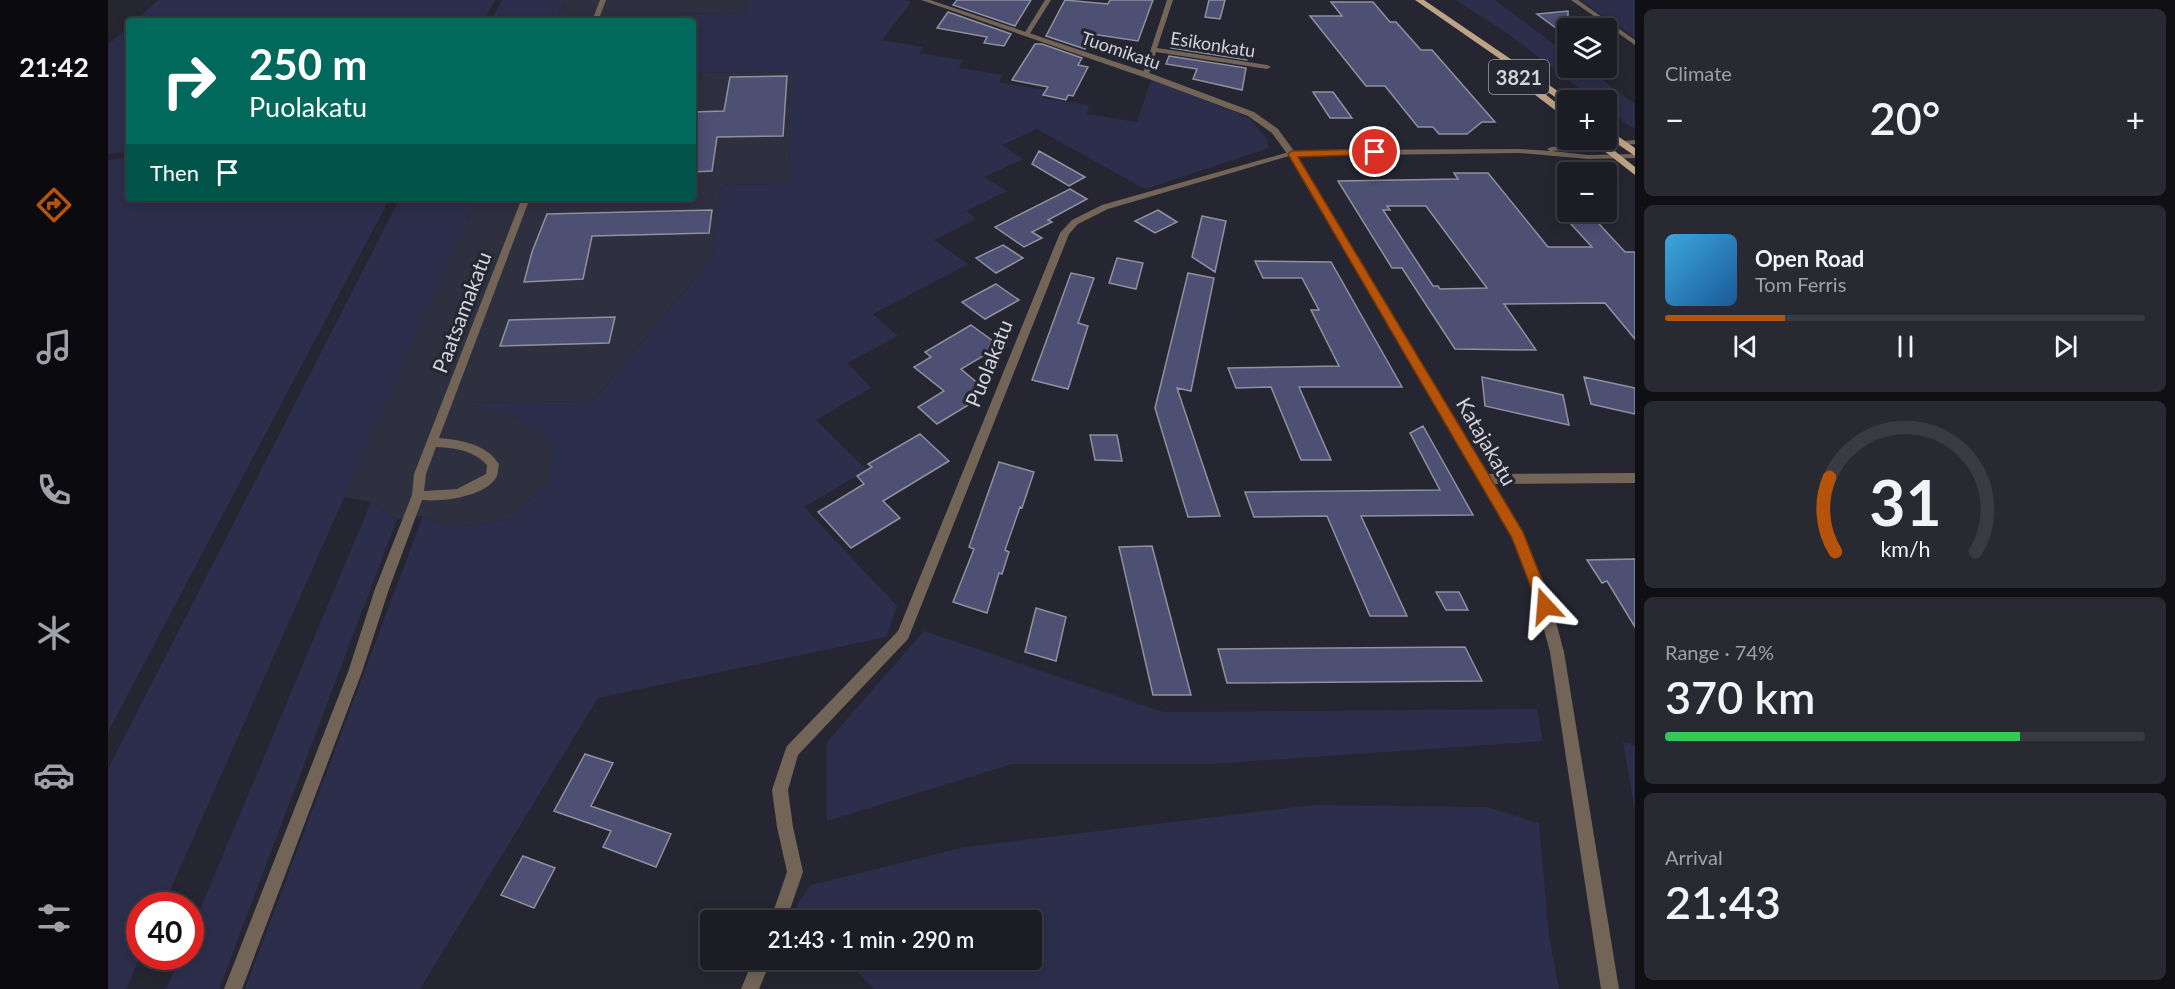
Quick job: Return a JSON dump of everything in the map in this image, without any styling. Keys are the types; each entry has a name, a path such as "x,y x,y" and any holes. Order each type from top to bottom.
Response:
{"main road":[{"name":"3821","path":"1419,0 1557,96"},
{"name":"3821","path":"1470,37 1557,108"},
{"path":"1617,139 1635,154"},
{"path":"1608,150 1635,172"}],"street":[{"path":"596,18 603,0"},
{"name":"Tuomikatu","path":"924,0 1145,74 1251,114 1275,131 1292,154"},
{"path":"1027,34 1048,0"},
{"path":"1145,74 1170,0"},
{"path":"1574,0 1635,43"},
{"name":"Esikonkatu","path":"1154,50 1268,68"},
{"name":"Puolakatu","path":"1617,143 1635,142"},
{"name":"Puolakatu","path":"1520,151 1557,147"},
{"name":"Puolakatu","path":"782,910 795,872 780,790 792,751 903,635 1065,233 1075,222 1105,207 1292,154 1520,151 1588,157 1635,154"},
{"name":"Katajakatu","path":"1292,154 1486,479 1518,536 1541,592 1557,652 1610,989"},
{"name":"Paatsamakatu","path":"233,989 355,672 382,589 418,495 420,474 525,201"},
{"path":"418,495 440,497 464,493 491,476 493,464 487,456 476,450 433,442"},
{"path":"1486,479 1635,478"},
{"path":"750,989 758,970"}],"shaded area":[{"path":"158,0 495,0 486,18 138,18"},
{"path":"502,0 565,0 557,18 493,18"},
{"path":"565,0 746,0 744,13 557,18"},
{"path":"746,0 905,0 911,2 882,40 923,47 919,53 963,60 959,68 1003,75 999,82 1045,90 1043,98 1089,105 1087,114 1137,122 1152,78 1249,118 1267,139 1269,148 1145,189 1037,129 1002,145 1023,159 984,177 1007,191 966,211 976,219 934,240 968,264 873,314 898,336 847,363 871,388 816,420 867,470 804,507 897,606 886,637 598,698 420,989 245,989 423,516 446,526 466,526 510,519 548,483 554,444 517,418 464,403 593,401 712,258 721,185 788,184 793,73 696,72 696,18 608,18 608,15 744,13"},
{"path":"1456,0 1495,0 1557,46 1557,71 1507,33"},
{"path":"1580,0 1635,0 1635,38 1617,26 1617,18 1606,18"},
{"path":"126,29 126,152 108,154 108,45"},
{"path":"696,72 794,73 788,184 721,185 712,258 593,401 467,403 517,418 555,444 548,483 510,519 466,526 446,526 423,516 397,519 371,502 344,497 476,201 696,201"},
{"path":"1566,78 1600,78 1616,90 1582,90"},
{"path":"1617,91 1635,104 1635,128 1617,116"},
{"path":"126,157 126,201 388,201 108,732 108,160"},
{"path":"398,201 476,201 169,892 126,892 126,970 134,970 126,989 108,989 108,769"},
{"path":"371,502 397,519 219,989 166,989 174,970 204,970 204,900"},
{"path":"924,631 1163,712 1537,709 1543,741 1211,764 1012,764 827,821 827,742"},
{"path":"1623,742 1635,746 1635,806 1634,806"},
{"path":"1314,805 1487,807 1539,823 1549,936 1559,989 874,989 856,970 1042,970 1042,910 799,910 796,906 811,885 966,847"}],"building":[{"path":"957,0 1031,0 1015,26 953,5"},
{"path":"1065,0 1108,4 1110,0 1153,0 1138,41 1092,34 1085,49 1046,36"},
{"path":"1209,0 1225,0 1220,19 1205,17"},
{"path":"1331,2 1373,2 1390,22 1396,22 1421,50 1432,50 1495,122 1482,122 1467,134 1439,134 1433,127 1418,127 1385,86 1366,86 1310,16 1342,16"},
{"path":"1568,11 1568,18 1557,18 1557,29 1537,14"},
{"path":"948,12 1011,34 1004,46 984,43 987,37 937,28"},
{"path":"1175,35 1194,38 1191,49 1225,54 1227,47 1248,50 1247,60 1171,48"},
{"path":"1035,44 1042,44 1082,58 1078,65 1088,67 1073,96 1068,95 1066,100 1043,95 1048,87 1012,80"},
{"path":"1169,56 1246,68 1242,90 1193,79 1197,69 1166,64"},
{"path":"787,76 783,136 717,137 712,171 696,172 696,112 724,111 730,77"},
{"path":"1313,92 1333,92 1352,118 1330,118"},
{"path":"1039,151 1085,177 1069,186 1032,164"},
{"path":"1454,173 1488,173 1548,247 1592,247 1569,222 1597,222 1625,252 1635,252 1635,339 1605,303 1504,304 1536,350 1455,349 1402,268 1392,268 1338,181 1458,179","holes":["1387,206 1426,206 1487,288 1440,289 1438,286 1433,286 1383,210 1390,210"]},
{"path":"1070,189 1087,199 1048,220 1052,222 1032,232 1042,238 1024,247 995,227"},
{"path":"712,210 709,233 592,236 583,279 524,282 532,252 547,214"},
{"path":"1158,210 1177,222 1155,233 1135,221"},
{"path":"1202,216 1226,221 1215,272 1192,257"},
{"path":"1003,245 1023,258 996,273 976,258"},
{"path":"1117,258 1143,263 1136,289 1109,283"},
{"path":"1255,261 1331,262 1402,387 1299,387 1331,460 1301,460 1271,387 1236,388 1228,368 1339,366 1311,310 1319,310 1302,278 1263,278"},
{"path":"1071,273 1094,278 1078,323 1088,326 1068,389 1032,380"},
{"path":"1188,273 1214,278 1191,391 1177,388 1220,516 1188,517 1155,408"},
{"path":"996,284 1019,300 985,319 962,302"},
{"path":"615,317 609,343 500,346 509,320"},
{"path":"971,325 1000,346 961,369 987,391 937,424 918,407 944,391 914,367 931,357 925,352"},
{"path":"1482,377 1563,395 1569,425 1485,406"},
{"path":"1584,377 1635,388 1635,414 1591,404"},
{"path":"1423,426 1473,515 1361,516 1407,616 1370,616 1327,516 1254,517 1245,492 1440,490 1410,433"},
{"path":"920,434 949,461 883,501 900,518 851,548 818,512 864,484 857,476 872,467 868,464"},
{"path":"1090,435 1117,435 1122,461 1095,460"},
{"path":"999,462 1034,472 1005,550 1009,552 1002,574 999,573 987,613 953,602 974,549 969,547"},
{"path":"1152,546 1191,695 1153,695 1119,547"},
{"path":"1635,559 1635,627 1607,581 1602,583 1587,560"},
{"path":"1436,592 1459,592 1468,610 1446,610"},
{"path":"1036,608 1066,617 1056,661 1025,652"},
{"path":"1465,647 1482,681 1227,683 1218,649"},
{"path":"585,754 613,763 591,806 671,834 656,867 603,847 611,831 554,811"},
{"path":"523,856 555,868 534,908 501,895"}],"route":[{"path":"1375,152 1292,154 1518,536 1545,606"}]}
